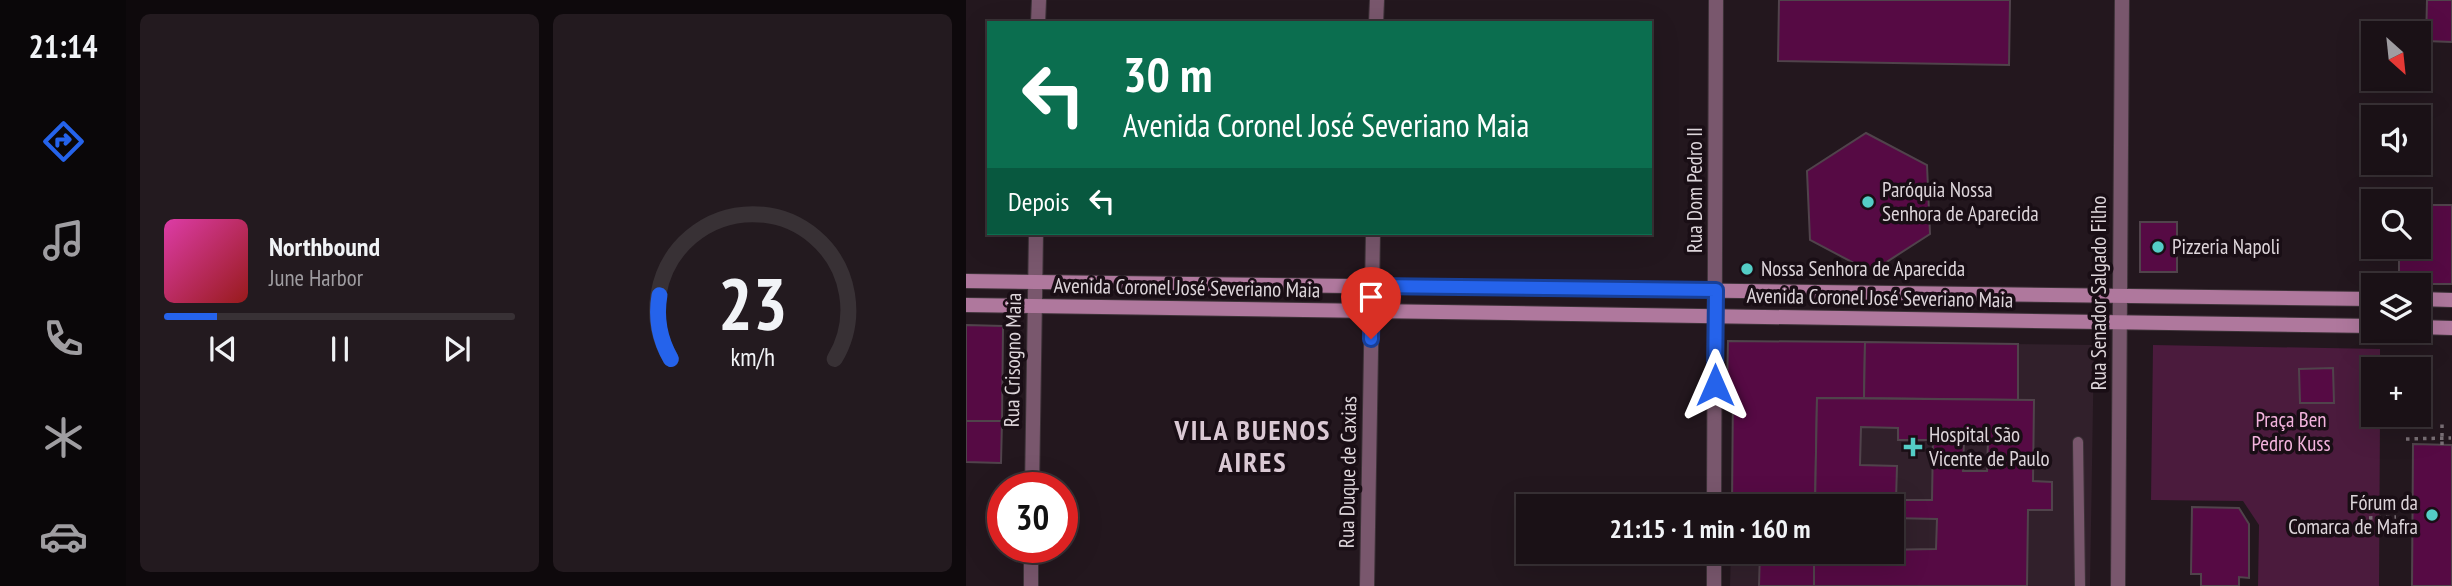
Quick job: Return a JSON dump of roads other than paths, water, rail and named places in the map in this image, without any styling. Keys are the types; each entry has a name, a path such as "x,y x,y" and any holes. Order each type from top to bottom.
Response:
{"main road":[{"name":"Avenida Coronel José Severiano Maia","path":"966,281 2361,299"},
{"path":"2431,299 2452,300"},
{"name":"Avenida Coronel José Severiano Maia","path":"966,306 2361,326"},
{"path":"2431,327 2452,328"}],"street":[{"path":"1038,21 1039,0"},
{"path":"1376,21 1377,0"},
{"name":"Rua Dom Pedro II","path":"1714,494 1716,0"},
{"name":"Rua Senador Salgado Filho","path":"2118,586 2122,0"},
{"name":"Rua Crisogno Maia","path":"1032,472 1035,235"},
{"name":"Rua Duque de Caxias","path":"1367,586 1373,235"},
{"path":"1031,563 1031,586"},
{"path":"1714,564 1714,586"}],"lane":[{"path":"2078,442 2080,586"}],"place":[{"name":"Paróquia Nossa Senhora de Aparecida","path":"1868,202"},
{"name":"Pizzeria Napoli","path":"2158,247"},
{"name":"Nossa Senhora de Aparecida","path":"1747,269"},
{"name":"Hospital São Vicente de Paulo","path":"1913,447"},
{"name":"Fórum da Comarca de Mafra","path":"2432,515"}],"district":[{"name":"VILA BUENOS AIRES","path":"1253,446"}],"park label":[{"name":"Praça Ben Pedro Kuss","path":"2291,432"}]}
